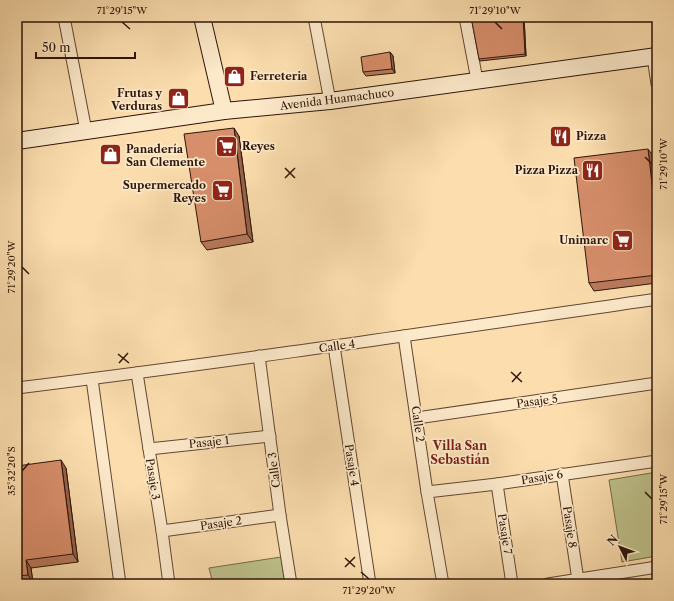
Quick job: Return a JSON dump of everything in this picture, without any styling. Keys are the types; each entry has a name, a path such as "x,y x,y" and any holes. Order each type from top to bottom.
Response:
{"main road":[{"path":"202,17 224,111"},
{"name":"Avenida Huamachuco","path":"17,141 224,111 330,101 655,56"}],"street":[{"path":"64,17 86,131"},
{"path":"314,17 330,101"},
{"path":"465,17 477,80"},
{"path":"655,56 657,84"},
{"name":"Calle 4","path":"17,388 334,346 657,299"},
{"name":"Calle 2","path":"404,336 427,492 443,584"},
{"name":"Pasaje 4","path":"334,346 370,584"},
{"name":"Calle 3","path":"259,356 280,515 291,584"},
{"name":"Pasaje 3","path":"137,373 169,584"},
{"path":"92,379 120,584"},
{"name":"Pasaje 5","path":"417,418 657,383"},
{"name":"Pasaje 1","path":"148,449 270,436"},
{"name":"Pasaje 6","path":"427,492 497,484 657,461"},
{"name":"Pasaje 8","path":"562,474 578,580"},
{"name":"Pasaje 7","path":"497,484 512,584"},
{"name":"Pasaje 2","path":"162,531 280,515"},
{"path":"548,584 657,567"}],"green space":[{"path":"657,472 657,556 622,562 609,480"},
{"path":"281,557 285,584 213,584 209,568"}],"building":[{"path":"471,17 523,17 525,54 479,59"},
{"path":"390,52 392,69 363,72 361,57"},
{"name":"Supermercado Reyes","path":"234,128 247,234 201,242 184,134"},
{"name":"Unimarc","path":"648,149 657,227 657,275 589,283 574,158"},
{"path":"61,460 73,554 26,560 28,575 17,576 17,466"}],"place":[{"name":"Ferreteria","path":"235,76"},
{"name":"Frutas y Verduras","path":"178,99"},
{"name":"Pizza","path":"560,136"},
{"name":"Reyes","path":"226,146"},
{"name":"Panadería San Clemente","path":"110,155"},
{"name":"Pizza Pizza","path":"593,170"},
{"name":"Supermercado Reyes","path":"222,191"},
{"name":"Unimarc","path":"623,240"}],"district":[{"name":"Villa San Sebastián","path":"460,452"}]}
